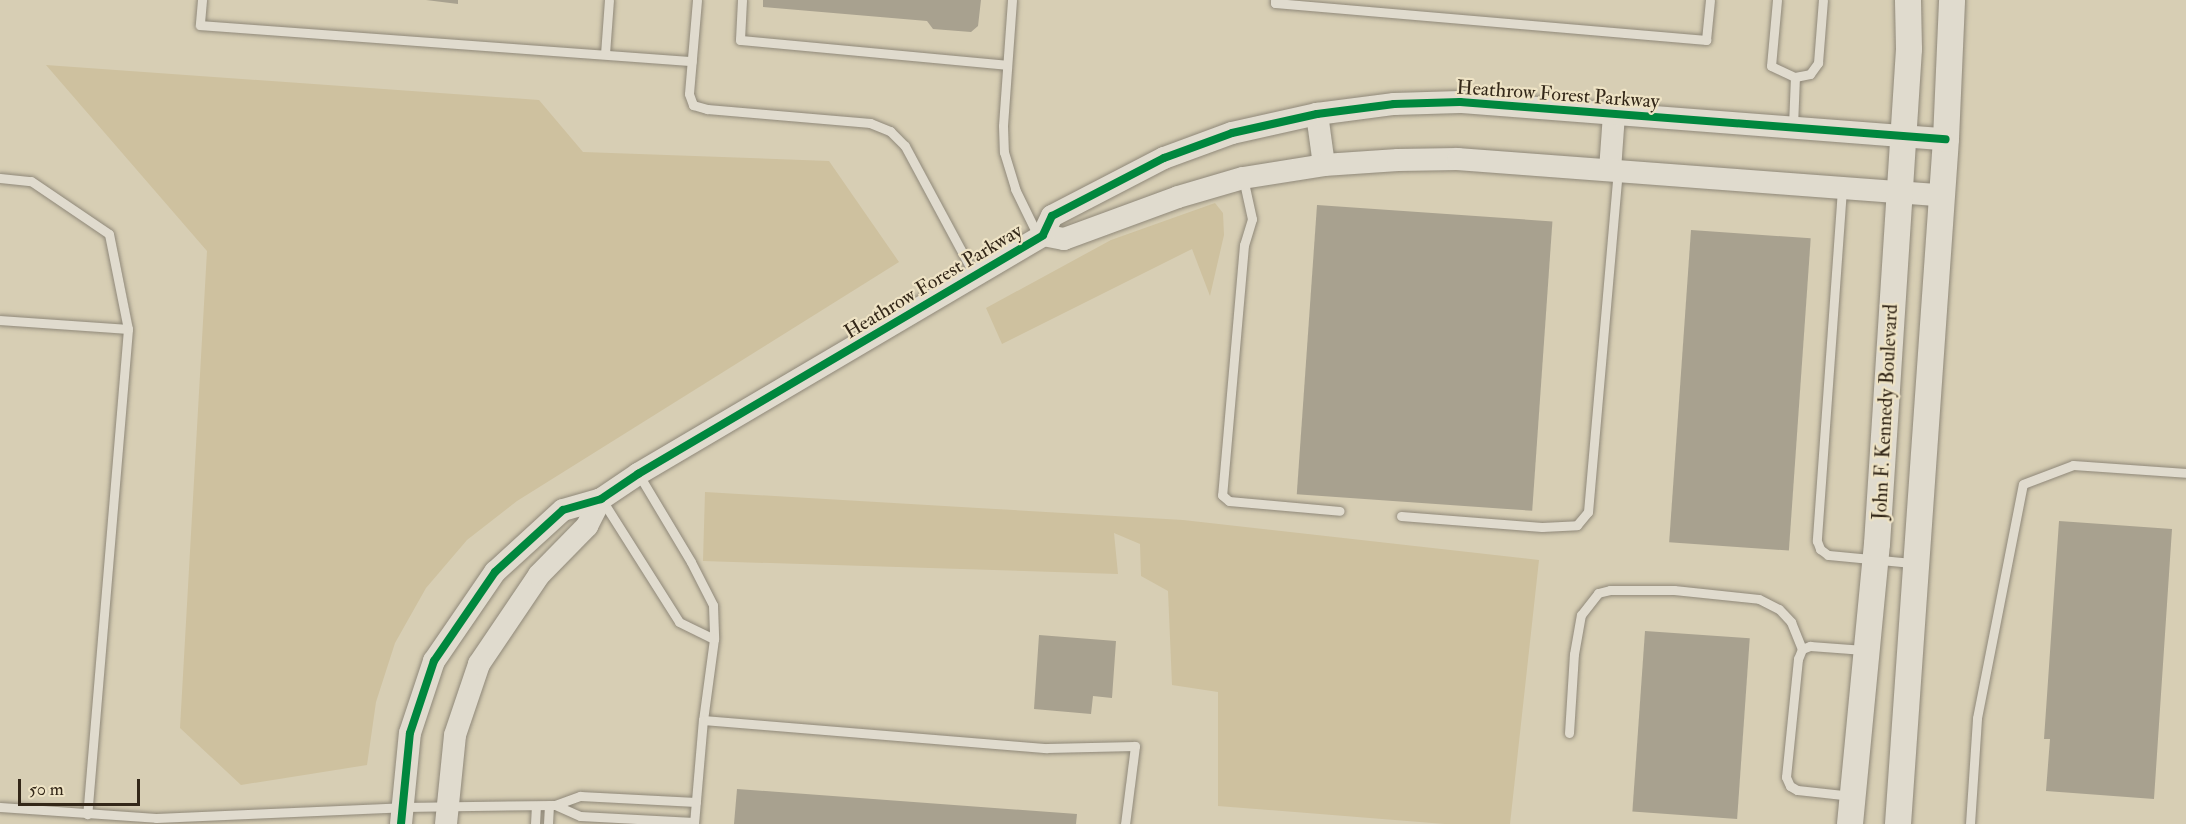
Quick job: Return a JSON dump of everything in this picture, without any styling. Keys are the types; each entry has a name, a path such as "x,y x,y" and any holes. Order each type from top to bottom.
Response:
{"main road":[{"name":"John F. Kennedy Boulevard","path":"1850,824 1875,560 1909,49 1908,0"},
{"name":"John F. Kennedy Boulevard","path":"1898,824 1946,139 1952,0"}],"street":[{"name":"Heathrow Forest Parkway","path":"402,815 410,732 434,661 495,572 563,510 602,500 638,474 1041,236 1052,216 1164,158 1232,133 1317,114 1394,104 1460,102 1946,139"},
{"path":"1317,114 1324,165"},
{"path":"1614,114 1614,171"},
{"name":"Heathrow Forest Parkway","path":"1041,236 1064,239 1178,197 1243,178 1324,165 1458,159 1942,195"},
{"name":"Heathrow Forest Parkway","path":"446,816 455,735 479,664 539,575 587,526 602,500"}],"lane":[{"path":"202,0 200,25 692,61"},
{"path":"605,54 609,0"},
{"path":"697,0 689,94 693,105 707,109 870,123 890,131 904,146 975,276"},
{"path":"742,0 740,40 1007,64"},
{"path":"1012,0 1003,126 1004,152 1015,189 1041,236"},
{"path":"1275,0 1275,3 1707,40 1710,0"},
{"path":"1777,0 1771,66 1795,77 1810,74 1818,63 1823,0"},
{"path":"1793,128 1795,77"},
{"path":"1401,516 1542,527 1577,525 1588,512 1614,171"},
{"path":"0,178 31,181 109,234 128,329 87,814"},
{"path":"1243,178 1252,219 1244,245 1222,495 1229,501 1340,512"},
{"path":"1842,189 1817,542 1820,549 1828,555 1916,563"},
{"path":"0,320 128,329"},
{"path":"1970,824 1977,718 2024,484 2073,465 2186,473"},
{"path":"552,805 580,816 694,823 703,720 714,639 713,605 638,474"},
{"path":"602,500 679,622 714,639"},
{"path":"1569,733 1574,654 1581,615 1598,593 1610,590 1674,590 1759,599 1779,609 1791,622 1802,650"},
{"path":"1853,796 1797,790 1790,786 1786,777 1798,659 1802,650 1810,646 1867,650"},
{"path":"703,720 1047,748 1135,746 1125,824"},
{"path":"0,807 156,818 446,816 552,805 580,796 696,802"},
{"path":"548,824 552,805"},
{"path":"535,824 536,806"}],"shaded area":[{"path":"46,65 539,100 583,152 829,161 899,262 517,501 467,540 426,588 395,643 376,702 367,765 241,785 180,728 207,251"},
{"path":"1215,203 1223,213 1224,235 1210,296 1192,249 1002,344 986,308 1111,240"},
{"path":"705,492 1183,520 1539,560 1510,824 1445,824 1218,806 1218,692 1172,685 1168,591 1141,576 1140,544 1114,533 1118,574 703,561"}],"building":[{"path":"426,0 458,0 458,4"},
{"path":"763,0 981,0 978,26 971,32 933,29 927,21 763,7"},
{"path":"1317,205 1552,221 1532,511 1297,494"},
{"path":"1691,230 1811,238 1789,551 1669,542"},
{"path":"2059,521 2172,529 2154,799 2046,791 2050,739 2044,739"},
{"path":"1645,631 1750,638 1737,819 1632,812"},
{"path":"1039,635 1116,641 1112,698 1093,696 1091,714 1034,709"},
{"path":"737,789 1077,814 1076,824 734,824"}],"cycle path":[{"path":"401,824 410,733 434,661 495,572 563,510 601,499 638,474 1043,235 1052,216 1164,158 1232,133 1317,114 1394,104 1460,102 1946,139"}]}
